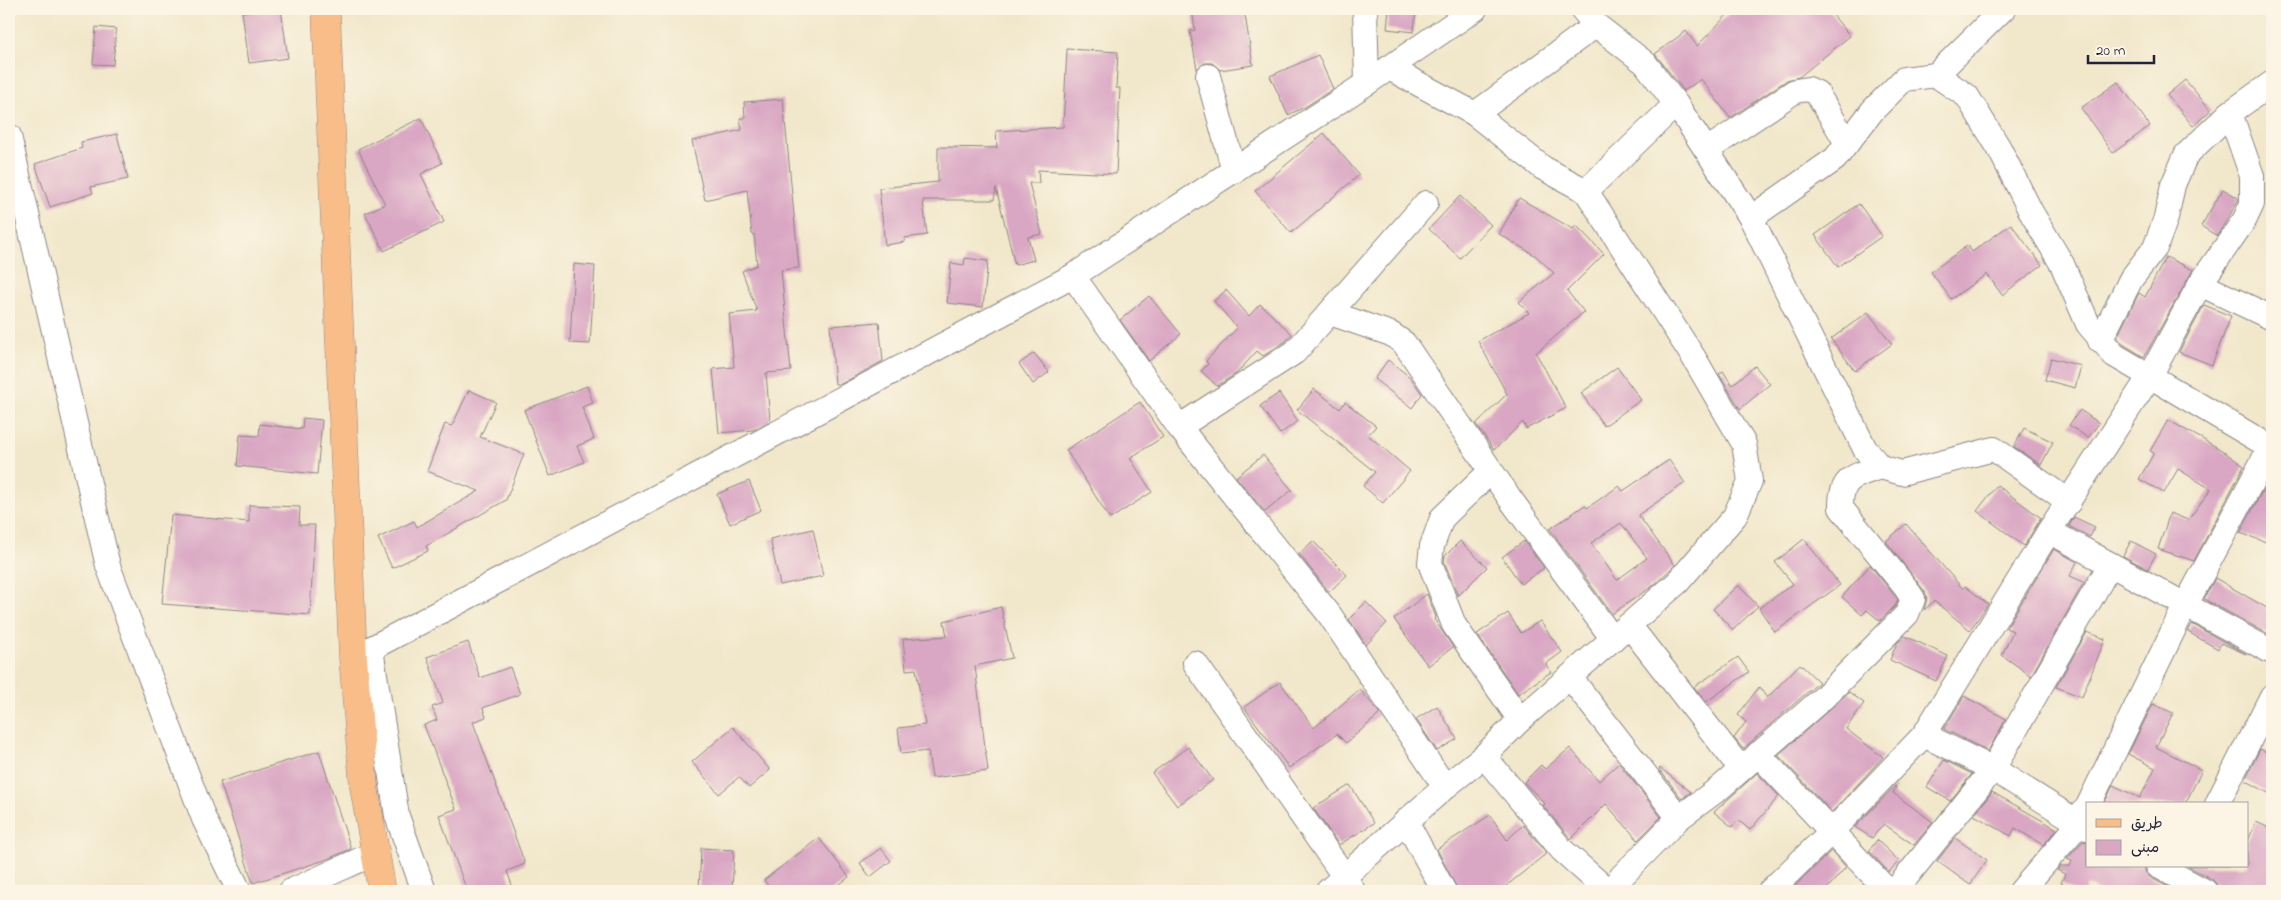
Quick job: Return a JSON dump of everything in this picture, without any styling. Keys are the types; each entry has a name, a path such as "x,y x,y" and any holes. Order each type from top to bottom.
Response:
{"main road":[{"path":"326,9 362,654 364,787 382,891"}],"street":[{"path":"1365,9 1367,83"},
{"path":"424,891 396,816 362,654 1073,276 1367,83 1474,9"},
{"path":"1751,218 1835,159 1873,110 1904,79 1936,75 2003,9"},
{"path":"1475,114 1589,17 1645,63 1676,104 1751,218 1865,449 1880,467 1902,473 1994,449 2069,502"},
{"path":"1195,663 1341,886 1406,821 1445,786 1484,756 1520,720 1678,582 1735,516 1750,481 1744,444 1694,358 1586,191 1543,168 1475,114 1389,68"},
{"path":"1936,75 1967,96 1999,148 2031,212 2062,264 2088,324 2100,340 2114,355 2272,447 2186,604 2091,802"},
{"path":"1208,76 1234,170"},
{"path":"1706,150 1796,91 1808,89 1817,93 1848,143"},
{"path":"2100,340 2131,278 2155,248 2166,218 2173,185 2186,155 2230,113 2266,95"},
{"path":"1586,191 1676,104"},
{"path":"1770,891 1832,832 1924,735 2049,531 2150,376 2200,284 2245,219 2252,204 2252,176 2230,113"},
{"path":"9,136 108,566 204,819 239,891"},
{"path":"1180,427 1295,352 1426,203"},
{"path":"1073,276 1180,427 1329,614 1445,786"},
{"path":"2200,284 2272,318"},
{"path":"1330,313 1391,334 1404,343 1491,471 1621,632 1749,762 1832,832 1888,891"},
{"path":"1484,756 1562,850 1610,891 1622,876 1679,818 1749,762 1823,698 1906,614 1913,599 1841,508 1841,492 1850,478 1880,467"},
{"path":"1491,471 1442,518 1432,546 1430,563 1454,625 1520,720"},
{"path":"2049,531 2272,652"},
{"path":"1895,891 1993,769 2110,565"},
{"path":"1570,676 1679,818"},
{"path":"2219,802 2272,696"},
{"path":"1924,735 2085,815 2021,891"},
{"path":"1406,821 1444,891"},
{"path":"291,891 375,853"},
{"path":"2162,868 2204,891"}],"building":[{"path":"281,9 288,58 249,63 242,12"},
{"path":"1192,9 1244,9 1253,65 1220,70 1212,63 1205,63 1197,69 1190,31 1195,30"},
{"path":"1389,9 1416,9 1414,32 1387,29"},
{"path":"1733,9 1828,9 1850,36 1799,77 1787,80 1730,118 1701,79 1684,91 1655,54 1686,31 1697,46"},
{"path":"96,27 116,29 113,65 93,64"},
{"path":"1067,49 1118,52 1116,88 1120,88 1116,174 1038,170 1039,183 1029,183 1042,234 1028,237 1034,260 1015,265 996,188 994,200 923,200 927,235 904,238 905,242 885,245 879,188 938,182 938,147 997,148 996,131 1063,127"},
{"path":"1318,55 1333,89 1305,107 1288,115 1270,76"},
{"path":"2185,80 2211,110 2193,126 2167,95"},
{"path":"2118,82 2150,126 2113,153 2081,108"},
{"path":"783,99 799,268 781,270 791,371 766,373 770,421 753,430 719,433 713,369 734,367 729,314 757,311 742,271 757,265 747,190 705,200 692,141 742,130 740,118 745,118 744,102"},
{"path":"421,118 442,163 421,174 444,222 384,251 365,213 385,204 358,149"},
{"path":"1324,133 1359,175 1291,233 1255,191"},
{"path":"117,134 128,179 91,187 93,193 50,207 35,164 82,148 81,142"},
{"path":"2223,189 2238,198 2238,201 2217,236 2201,226"},
{"path":"1460,196 1491,225 1460,258 1429,229"},
{"path":"1519,198 1573,229 1576,225 1604,254 1567,291 1584,312 1536,353 1566,408 1526,429 1523,422 1494,450 1476,424 1507,394 1478,341 1529,313 1519,302 1554,273 1536,256 1499,234"},
{"path":"1859,204 1882,236 1838,267 1815,235"},
{"path":"2011,224 2042,265 2002,295 1987,274 1951,299 1931,272 1968,245 1972,252"},
{"path":"2166,257 2193,270 2144,357 2123,344 2117,337 2139,293 2145,297"},
{"path":"965,258 988,261 983,307 947,303 951,263 964,265"},
{"path":"574,264 595,266 590,344 570,343"},
{"path":"1226,290 1249,316 1260,304 1292,334 1286,341 1263,356 1257,351 1237,373 1217,386 1201,371 1208,364 1206,361 1237,328 1214,301"},
{"path":"1149,296 1181,334 1149,361 1120,320"},
{"path":"2204,305 2231,316 2212,365 2179,352"},
{"path":"1868,312 1892,344 1855,371 1831,339"},
{"path":"879,322 883,361 841,384 835,384 830,326"},
{"path":"1034,353 1049,372 1033,384 1019,364"},
{"path":"2051,358 2081,366 2075,388 2045,380"},
{"path":"1388,360 1410,377 1422,394 1412,408 1374,379"},
{"path":"1755,366 1770,384 1740,409 1719,374 1723,371 1732,385"},
{"path":"1617,367 1641,400 1604,426 1581,393"},
{"path":"587,386 593,403 582,407 594,439 577,446 584,462 550,476 524,410"},
{"path":"1314,389 1340,409 1345,402 1376,426 1368,435 1410,471 1383,503 1363,486 1375,472 1297,410"},
{"path":"469,390 496,402 480,437 524,454 506,500 426,546 428,551 392,568 378,538 414,521 417,527 479,491 427,471 445,424 452,426"},
{"path":"1279,393 1298,421 1280,434 1260,406"},
{"path":"1140,402 1163,437 1130,458 1152,492 1110,519 1066,450"},
{"path":"2080,410 2099,423 2088,438 2069,425"},
{"path":"303,418 322,420 317,474 237,466 240,435 259,436 260,424 302,429"},
{"path":"2168,420 2220,449 2244,466 2194,561 2158,549 2170,513 2188,520 2211,489 2178,469 2164,493 2139,479 2154,453 2150,451"},
{"path":"2024,428 2053,442 2041,465 2014,447"},
{"path":"1263,455 1292,490 1265,512 1236,477"},
{"path":"1669,460 1685,483 1638,515 1675,565 1654,585 1612,614 1550,529 1585,505 1587,508 1619,486 1623,491","holes":["1621,523 1647,558 1617,580 1591,543"]},
{"path":"2270,477 2272,479 2272,523 2266,542 2240,533"},
{"path":"749,481 761,510 730,524 717,494"},
{"path":"1997,485 2041,518 2024,546 1977,511"},
{"path":"249,505 300,507 299,525 315,525 310,615 162,604 171,515 249,522"},
{"path":"2074,517 2095,527 2090,537 2069,526"},
{"path":"1906,524 1963,589 1965,586 1988,604 1970,630 1934,601 1924,610 1927,598 1925,592 1886,541"},
{"path":"813,529 823,576 780,585 770,539"},
{"path":"1804,539 1840,585 1775,632 1759,608 1793,584 1775,562"},
{"path":"1313,541 1347,575 1329,592 1299,554"},
{"path":"1460,541 1487,567 1458,596 1444,561 1445,556"},
{"path":"1524,541 1544,568 1521,584 1502,557"},
{"path":"2131,541 2156,554 2148,569 2123,556"},
{"path":"2054,549 2077,562 2070,576 2084,582 2031,676 2002,655 2013,631 2006,628"},
{"path":"1870,565 1898,600 1895,606 1880,621 1867,610 1862,615 1842,597"},
{"path":"2215,578 2272,611 2272,636 2204,599"},
{"path":"1738,585 1758,606 1733,630 1713,609"},
{"path":"1427,594 1436,617 1434,619 1453,647 1428,666 1394,619"},
{"path":"1366,602 1387,623 1366,645 1349,619"},
{"path":"1001,607 1012,658 975,666 988,771 932,778 928,751 901,754 898,728 925,725 916,669 906,670 903,639 947,636 944,621"},
{"path":"1508,613 1521,633 1540,621 1562,652 1546,664 1551,672 1518,694 1477,634"},
{"path":"2192,624 2246,654 2221,643 2218,649 2188,632"},
{"path":"2087,632 2105,639 2082,697 2056,687"},
{"path":"1905,636 1948,656 1936,681 1890,660 1897,643"},
{"path":"468,642 480,678 510,667 520,694 483,708 486,717 473,722 525,864 507,871 514,891 467,891 439,815 456,809 424,725 437,720 432,707 443,703 427,657"},
{"path":"1738,657 1749,672 1706,702 1694,687"},
{"path":"1800,664 1819,682 1743,749 1734,738 1746,722 1738,715 1759,687 1767,698"},
{"path":"1280,682 1314,728 1360,689 1380,714 1346,743 1337,734 1289,768 1244,707"},
{"path":"1849,692 1864,703 1846,729 1883,757 1832,812 1778,755"},
{"path":"1964,696 2006,719 1988,751 1944,729"},
{"path":"2153,704 2173,713 2156,747 2202,770 2186,802 2105,802 2113,785 2140,798 2155,768 2128,754"},
{"path":"1437,706 1457,739 1437,751 1416,719"},
{"path":"733,727 770,770 749,788 739,777 719,794 692,762"},
{"path":"1188,747 1213,780 1177,806 1152,773"},
{"path":"1570,748 1599,781 1619,763 1661,817 1638,840 1606,804 1571,839 1543,806 1545,804 1524,782 1541,765 1545,769"},
{"path":"2260,749 2272,755 2272,795 2245,780"},
{"path":"319,751 351,849 325,860 253,883 220,782"},
{"path":"1944,760 1972,774 1950,801 1927,787"},
{"path":"1660,768 1691,792 1682,799"},
{"path":"1757,773 1779,796 1750,830 1738,820 1732,827 1714,812"},
{"path":"1350,785 1374,823 1339,845 1313,808"},
{"path":"1895,786 1893,793 1933,822 1914,845 1884,824 1872,838 1855,827"},
{"path":"1992,792 2057,829 2043,845 2015,828 2011,836 1974,815"},
{"path":"1490,815 1507,840 1523,825 1547,853 1500,891 1458,891 1437,849"},
{"path":"2256,822 2272,829 2272,877 2266,891 2219,891 2217,884 2212,879 2192,868 2248,868 2248,841"},
{"path":"819,838 849,877 831,891 772,891 764,880"},
{"path":"1955,838 1987,860 1970,885 1937,861"},
{"path":"1877,840 1899,861 1889,872 1869,851"},
{"path":"2083,841 2086,842 2086,868 2145,868 2146,873 2151,878 2176,891 2099,891 2087,885 2084,891 2075,891 2061,883 2065,874 2057,870 2061,866 2070,866 2072,861 2067,859"},
{"path":"701,848 734,850 732,891 699,891"},
{"path":"881,848 891,861 870,877 860,863"},
{"path":"1831,851 1846,867 1825,891 1790,891"}]}
